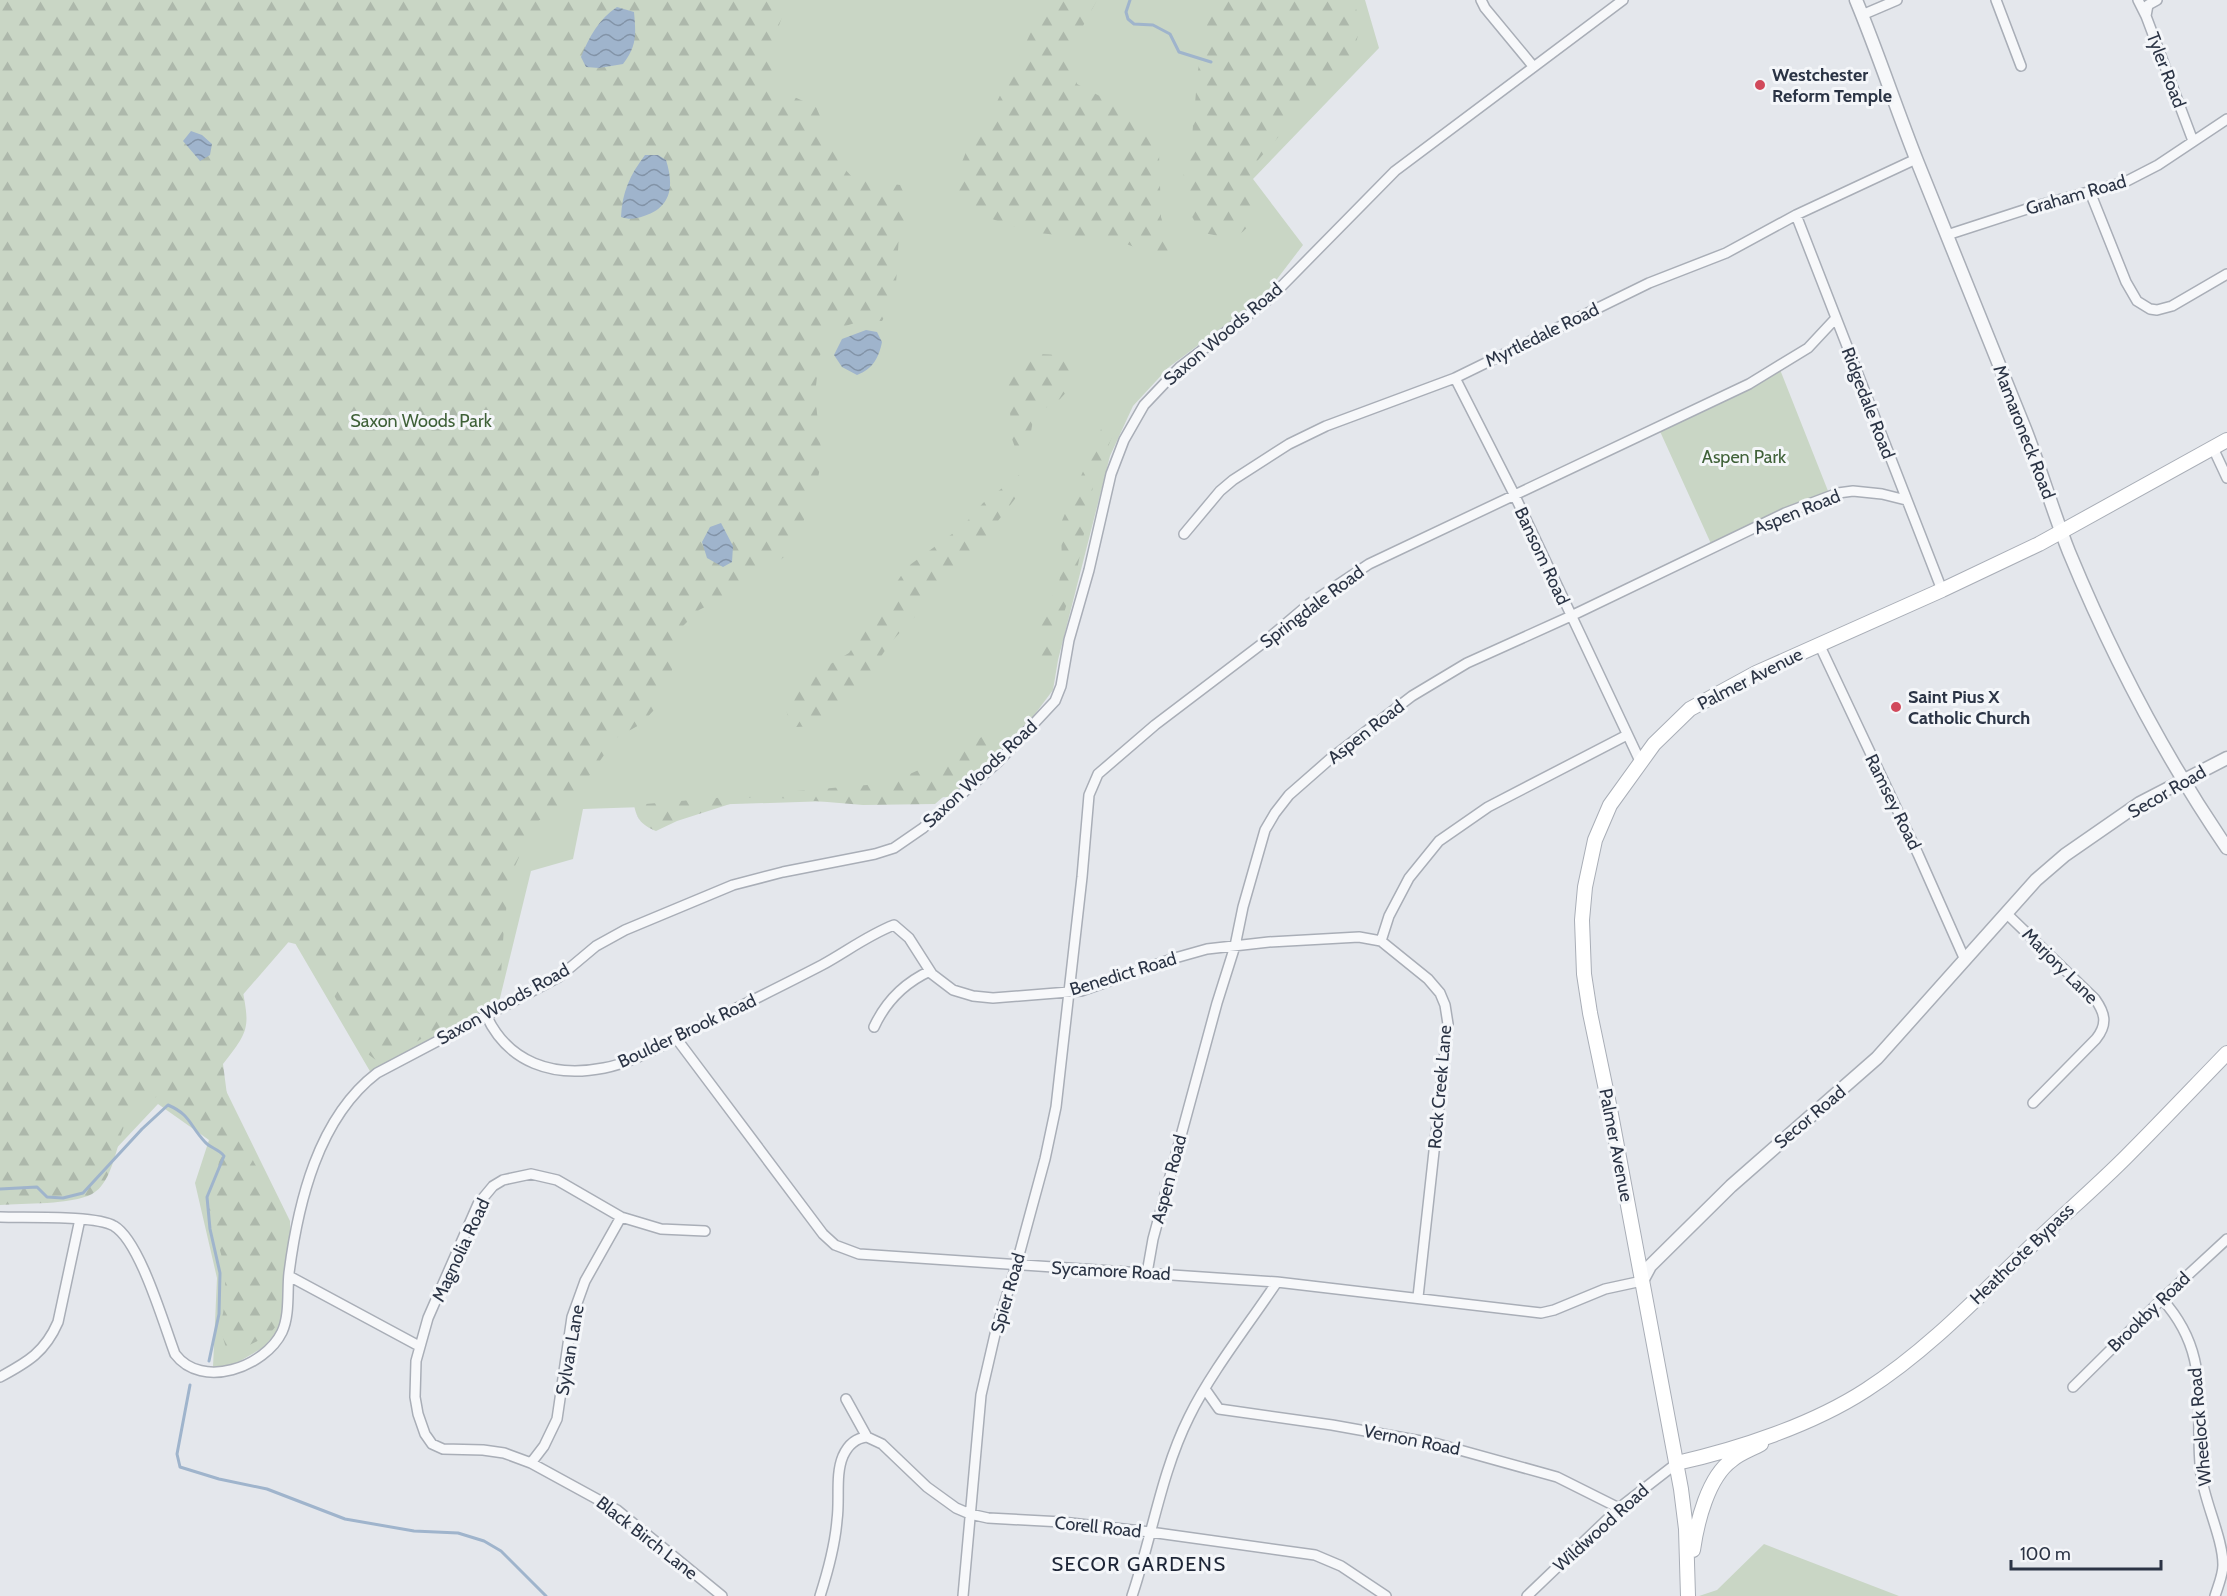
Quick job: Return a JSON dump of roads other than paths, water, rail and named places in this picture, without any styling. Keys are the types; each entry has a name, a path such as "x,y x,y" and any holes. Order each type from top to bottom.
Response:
{"main road":[{"name":"Palmer Avenue","path":"1642,1281 1590,1013 1582,940 1585,887 1595,840 1610,805 1640,761 1654,744 1690,710 1739,681 1941,590 2062,532 2227,440"},
{"name":"Heathcote Bypass","path":"1795,1426 1835,1408 1866,1390 1926,1345 2124,1159 2227,1053"},
{"path":"1642,1281 1677,1463 1686,1529 1688,1596"},
{"path":"1677,1463 1701,1458 1795,1426"},
{"path":"1688,1579 1698,1525 1706,1498 1716,1478 1731,1460 1795,1426"}],"street":[{"path":"1481,0 1485,8 1533,66"},
{"name":"Saxon Woods Road","path":"80,1219 114,1226 126,1236 143,1270 175,1354 181,1362 199,1370 221,1372 238,1368 256,1359 273,1346 283,1330 301,1205 331,1124 362,1085 377,1073 559,977 596,946 625,930 733,885 894,848 923,828 998,762 1055,701 1061,686 1069,640 1089,570 1111,474 1124,440 1144,405 1179,367 1269,299 1395,171 1623,0"},
{"name":"Mamaroneck Road","path":"1856,0 1884,69 1916,159 2025,430 2094,611 2149,723 2211,827 2227,848"},
{"path":"1863,15 1897,0"},
{"path":"1996,0 2021,66"},
{"name":"Tyler Road","path":"2138,0 2193,141"},
{"path":"2146,16 2148,5 2157,0"},
{"name":"Graham Road","path":"1947,235 2140,176 2227,119"},
{"name":"Myrtledale Road","path":"1184,534 1220,491 1289,444 1326,426 1455,378 1649,283 1726,253 1796,215 1916,159"},
{"path":"2090,192 2126,282 2137,301 2150,309 2157,310 2172,306 2227,274"},
{"name":"Ridgedale Road","path":"1796,215 1941,590"},
{"name":"Springdale Road","path":"1069,992 1089,795 1098,774 1155,725 1310,604 1369,564 1749,384 1808,348 1836,318"},
{"name":"Bansom Road","path":"1455,378 1514,494 1627,735"},
{"path":"2212,448 2227,478"},
{"name":"Aspen Road","path":"1147,1273 1153,1239 1265,830 1289,795 1330,759 1442,676 1785,513 1838,493 1853,491 1882,494 1906,500"},
{"name":"Ramsey Road","path":"1819,644 1965,960"},
{"path":"1381,941 1389,916 1409,879 1439,841 1488,807 1627,735 1640,761"},
{"name":"Secor Road","path":"1642,1281 1650,1266 1731,1186 1877,1058 2036,880 2065,855 2140,803 2227,758"},
{"name":"Marjory Lane","path":"2006,913 2095,999 2105,1015 2102,1032 2033,1103"},
{"name":"Boulder Brook Road","path":"486,1015 492,1028 525,1061 556,1070 603,1069 626,1062 676,1038 823,964 876,932 894,925"},
{"name":"Benedict Road","path":"894,925 909,938 930,971 953,990 993,998 1069,992 1109,982 1175,958 1207,950 1269,942 1359,937 1381,941"},
{"name":"Rock Creek Lane","path":"1381,941 1428,979 1440,993 1445,1005 1448,1024 1418,1298"},
{"path":"874,1027 881,1011 902,988 918,976 930,971"},
{"name":"Spier Road","path":"963,1596 981,1395 996,1330 1045,1159 1056,1107 1069,992"},
{"name":"Sycamore Road","path":"676,1038 816,1225 835,1245 860,1254 1277,1282 1541,1312 1554,1311 1605,1289 1642,1281"},
{"name":"Magnolia Road","path":"419,1346 428,1318 462,1238 478,1204 493,1186 503,1180 531,1174 557,1180 621,1217"},
{"path":"0,1217 80,1219 58,1322 52,1337 34,1357 0,1377"},
{"path":"621,1217 661,1229 705,1231"},
{"name":"Sylvan Lane","path":"531,1463 544,1446 557,1419 572,1317 585,1281 621,1217"},
{"name":"Brookby Road","path":"2073,1387 2227,1239"},
{"path":"289,1276 419,1346"},
{"path":"1132,1596 1150,1532 1189,1417 1205,1389 1277,1282"},
{"name":"Wheelock Road","path":"2162,1299 2174,1313 2183,1330 2197,1367 2201,1474 2222,1558 2221,1577 2215,1596"},
{"name":"Black Birch Lane","path":"419,1346 416,1362 417,1414 424,1434 432,1444 443,1449 504,1453 531,1463 589,1493 616,1510 722,1596"},
{"name":"Vernon Road","path":"1205,1389 1219,1409 1332,1425 1438,1444 1557,1477 1619,1508"},
{"name":"Corell Road","path":"846,1399 867,1437 882,1444 927,1487 956,1508 970,1514 988,1518 1062,1522 1150,1532 1315,1555 1350,1571 1386,1596"},
{"path":"820,1596 831,1560 837,1519 840,1467 848,1447 855,1440 867,1437"},
{"name":"Wildwood Road","path":"1527,1596 1619,1508 1677,1463"}],"water":[{"path":"617,7 634,12 635,33 631,51 623,64 599,68 586,67 581,57 587,42 600,23"},
{"path":"191,131 202,135 212,144 210,155 200,161 183,141"},
{"path":"645,155 658,155 666,160 670,178 668,194 660,207 653,212 635,218 621,217 628,184"},
{"path":"866,330 877,332 882,342 874,362 857,375 842,367 834,355 842,339"},
{"path":"721,523 733,546 732,562 723,567 707,558 702,542 710,527"}],"waterway":[{"path":"1130,0 1126,12 1128,19 1134,24 1153,25 1170,34 1179,52 1211,62"},
{"path":"0,1189 37,1187 47,1197 63,1198 83,1193 142,1129 168,1105 181,1113 205,1142 224,1156 207,1197 210,1229 220,1273 219,1314 209,1361"},
{"path":"190,1385 177,1454 180,1467 219,1479 267,1489 345,1519 414,1531 458,1533 484,1541 501,1551 546,1596"}],"place":[{"name":"Westchester Reform Temple","path":"1760,85"},
{"name":"Saint Pius X Catholic Church","path":"1896,707"}],"district":[{"name":"SECOR GARDENS","path":"1139,1564"}],"park label":[{"name":"Saxon Woods Park","path":"421,421"},
{"name":"Aspen Park","path":"1744,457"}]}
